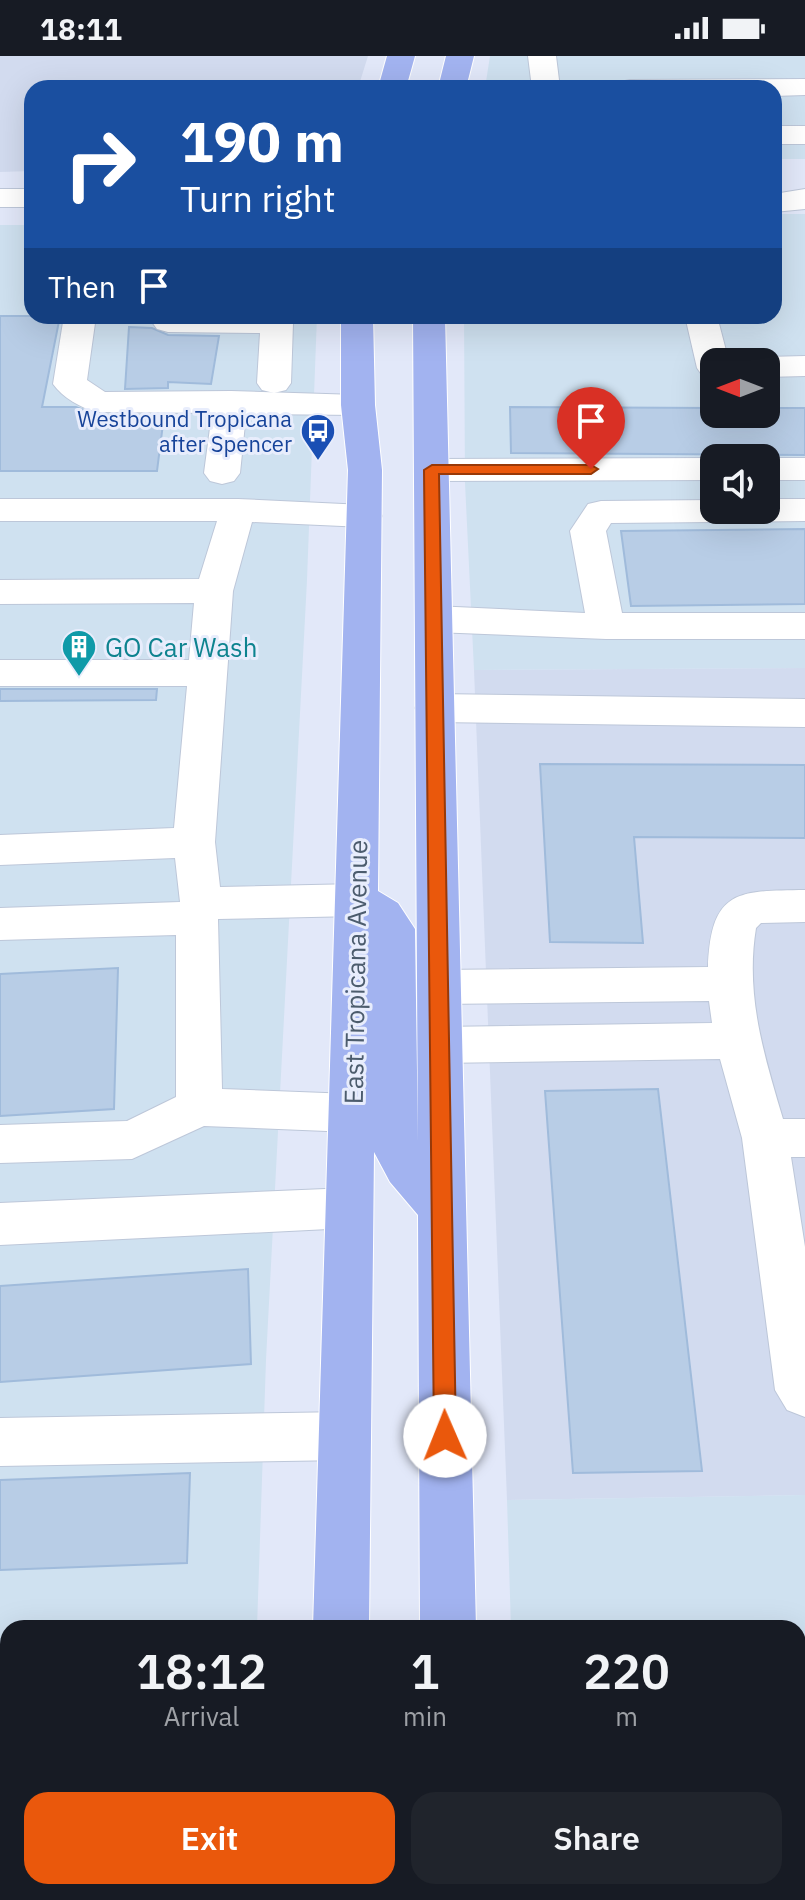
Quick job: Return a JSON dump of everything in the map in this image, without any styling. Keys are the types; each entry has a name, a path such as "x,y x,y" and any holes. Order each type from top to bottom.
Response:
{"main road":[{"path":"394,80 401,56"},
{"path":"454,80 460,56"},
{"name":"East Tropicana Avenue","path":"341,1620 365,470 358,405 357,324"},
{"path":"429,324 448,1620"},
{"path":"357,900 387,917 393,929 393,1140 409,1174 442,1208"}],"street":[{"path":"542,56 545,80"},
{"path":"782,87 805,87"},
{"path":"782,135 805,135"},
{"path":"782,181 805,186"},
{"path":"0,198 24,198"},
{"path":"782,203 805,198"},
{"path":"79,324 70,384 97,402 231,401 358,405"},
{"path":"274,383 277,324"},
{"path":"703,324 709,348"},
{"path":"780,367 805,366"},
{"path":"222,473 231,401"},
{"path":"432,470 700,469"},
{"path":"780,469 805,469"},
{"path":"0,510 238,510 364,516"},
{"path":"199,1107 199,911 194,842 214,591 238,510"},
{"path":"606,626 588,531 601,512 805,510"},
{"path":"0,592 214,591"},
{"path":"434,619 606,626 805,626"},
{"path":"0,673 208,673"},
{"path":"435,708 805,713"},
{"path":"0,850 194,842"},
{"path":"0,924 357,900"},
{"path":"805,906 750,907 735,923 730,984 739,1041 785,1138 801,1390 805,1394"},
{"path":"438,987 730,984"},
{"path":"439,1045 739,1041"},
{"path":"0,1144 132,1140 199,1107 351,1113"},
{"path":"0,1224 349,1208"},
{"path":"0,1442 345,1436"}],"shaded area":[{"path":"0,56 368,56 360,80 24,80 24,171 0,172"},
{"path":"490,56 805,56 805,159 782,159 782,80 486,80"},
{"path":"782,214 805,214 805,668 474,670 465,483 464,324 782,324"},
{"path":"0,225 24,225 24,324 317,324 307,580 266,1360 257,1620 0,1620"},
{"path":"805,668 805,1495 507,1500 474,670"},
{"path":"805,1495 805,1620 511,1620 507,1500"}],"building":[{"path":"0,316 24,316 24,324 58,324 42,407 76,407 97,415 164,416 157,471 0,471"},
{"path":"129,327 152,328 168,335 219,336 211,384 168,382 168,388 125,389"},
{"path":"510,407 700,408 700,428 780,428 780,408 805,408 805,455 780,455 780,444 700,444 700,454 511,453"},
{"path":"805,529 805,604 631,606 621,531"},
{"path":"0,689 157,689 156,700 0,701"},
{"path":"540,764 805,765 805,838 634,837 643,943 550,942"},
{"path":"118,968 114,1109 0,1116 0,974"},
{"path":"658,1089 702,1471 573,1473 545,1091"},
{"path":"248,1269 251,1364 0,1382 0,1286"},
{"path":"190,1473 187,1563 0,1570 0,1480"}],"place":[{"name":"Westbound Tropicana after Spencer","path":"318,462"},
{"name":"GO Car Wash","path":"79,678"}],"route":[{"path":"445,1436 432,470 591,469"}]}
